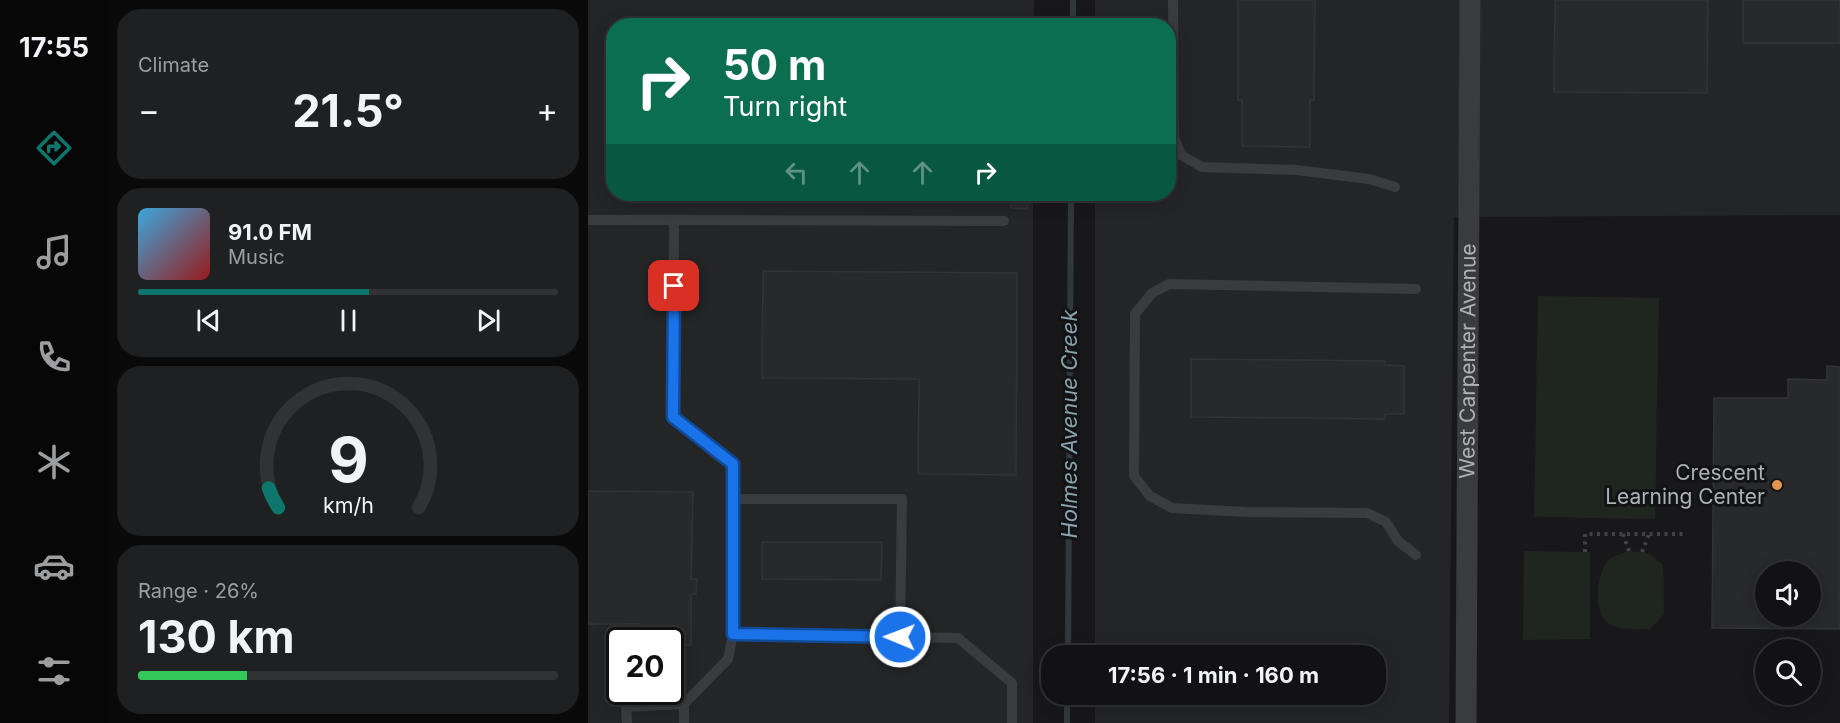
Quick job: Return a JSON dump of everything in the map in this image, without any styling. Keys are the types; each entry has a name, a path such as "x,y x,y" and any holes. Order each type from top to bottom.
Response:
{"street":[{"name":"West Carpenter Avenue","path":"1466,723 1470,0"}],"lane":[{"path":"1173,0 1173,18"},
{"path":"1176,142 1181,155 1202,167 1297,170 1369,179 1395,187"},
{"path":"588,220 1004,221"},
{"path":"674,220 673,417 733,464 733,634 728,659 684,704"},
{"path":"1416,289 1169,284 1152,293 1135,314 1134,476 1150,496 1172,508 1245,512 1367,513 1386,522 1398,541 1416,555"},
{"path":"733,499 902,499 900,637"},
{"path":"733,634 958,638 1012,683 1012,723"},
{"path":"627,723 626,707 665,705"},
{"path":"684,705 684,723"}],"path":[{"path":"1585,552 1585,534 1683,534"},
{"path":"1623,534 1629,551"},
{"path":"1642,552 1649,534"}],"shaded area":[{"path":"588,0 1034,0 1034,18 606,18 606,201 1033,201 1033,723 588,723"},
{"path":"1095,0 1840,0 1840,215 1454,217 1449,723 1095,723 1095,705 1386,705 1386,645 1095,645 1095,201 1176,201 1176,18 1095,18"},
{"path":"1538,296 1659,298 1655,519 1534,517"},
{"path":"1524,551 1590,552 1590,639 1523,640"},
{"path":"1629,551 1649,553 1663,565 1664,614 1650,629 1613,626 1603,617 1600,609 1599,581 1606,564 1611,558"}],"building":[{"path":"1238,0 1315,0 1314,100 1310,100 1310,147 1242,146 1242,100 1238,100"},
{"path":"1555,0 1708,0 1707,93 1554,92"},
{"path":"1743,0 1840,0 1840,43 1743,43"},
{"path":"1012,201 1028,201 1027,209 1011,208"},
{"path":"763,271 1017,273 1016,475 918,474 919,379 762,378"},
{"path":"1191,359 1385,361 1385,365 1404,366 1404,414 1385,414 1385,419 1191,417"},
{"name":"Crescent Learning Center","path":"1827,366 1840,367 1840,629 1712,628 1714,398 1788,398 1788,379 1827,380"},
{"path":"588,491 693,492 691,579 697,579 696,594 691,594 691,645 684,645 684,627 588,624"},
{"path":"762,542 882,542 881,580 762,579"}],"waterway":[{"name":"Holmes Avenue Creek","path":"1073,0 1073,18"},
{"name":"Holmes Avenue Creek","path":"1068,645 1071,201"},
{"name":"Holmes Avenue Creek","path":"1067,705 1067,723"}],"place":[{"name":"Crescent Learning Center","path":"1777,485"}],"route":[{"path":"674,286 673,417 733,464 733,634 900,637"}]}
